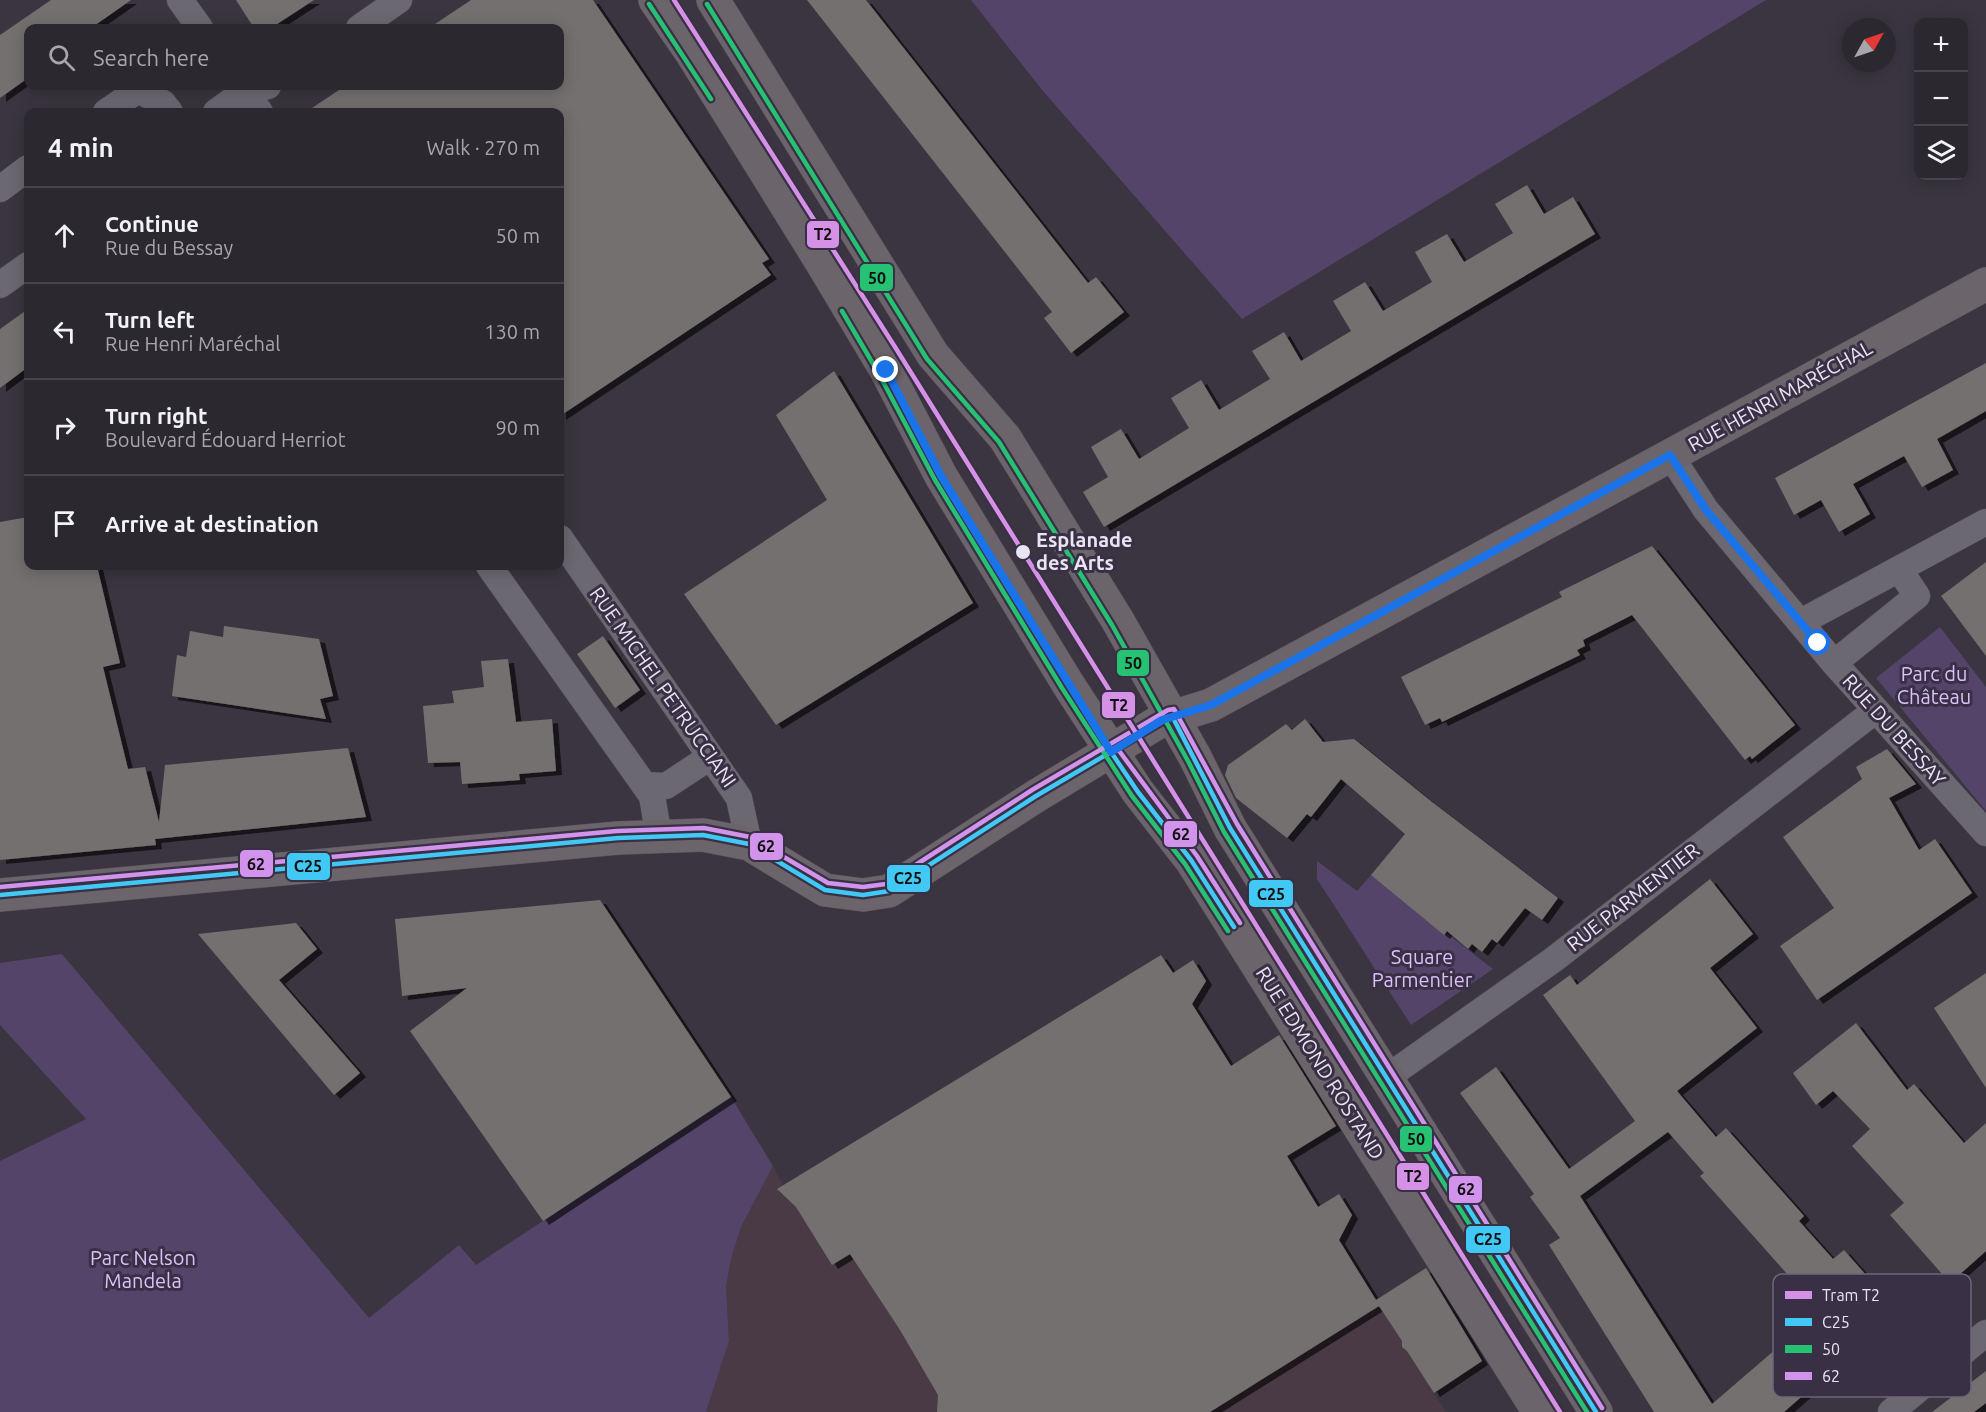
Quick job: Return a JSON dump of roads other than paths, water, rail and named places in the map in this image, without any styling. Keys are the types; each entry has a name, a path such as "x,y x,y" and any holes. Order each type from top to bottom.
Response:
{"main road":[{"name":"RUE EDMOND ROSTAND","path":"655,0 691,52 822,263 886,370 941,476 1111,752 1138,792 1191,860 1539,1412"},
{"path":"712,0 933,355 1005,438 1118,621 1172,716 1230,828 1596,1412"},
{"name":"RUE HENRI MARÉCHAL","path":"0,895 703,835 749,844 825,890 863,895 890,891 1036,796 1172,716 1211,705 1986,284"}],"street":[{"path":"180,0 197,24"},
{"path":"365,24 399,0"},
{"path":"112,108 138,90 166,108"},
{"path":"222,108 248,90"},
{"path":"253,90 259,108"},
{"path":"0,189 24,171"},
{"path":"0,285 24,268"},
{"name":"RUE DU BESSAY","path":"1670,455 1706,510 1834,663 1986,833"},
{"path":"1801,622 1986,522"},
{"name":"RUE MICHEL PETRUCCIANI","path":"564,544 739,798 749,844"},
{"path":"1834,663 1917,596 1899,569"},
{"path":"492,570 652,796 659,837"},
{"name":"RUE PARMENTIER","path":"1386,1078 1553,960 1876,710"},
{"path":"644,785 666,786 710,756"},
{"path":"1971,1345 1986,1333"},
{"path":"1891,1412 1909,1397"}],"tram line":[{"name":"T2","path":"674,0 895,347 1560,1412"}],"place":[{"name":"Esplanade des Arts","path":"1023,552"}],"park label":[{"name":"Parc du Château","path":"1934,686"},
{"name":"Square Parmentier","path":"1422,968"},
{"name":"Parc Nelson Mandela","path":"143,1270"}]}
